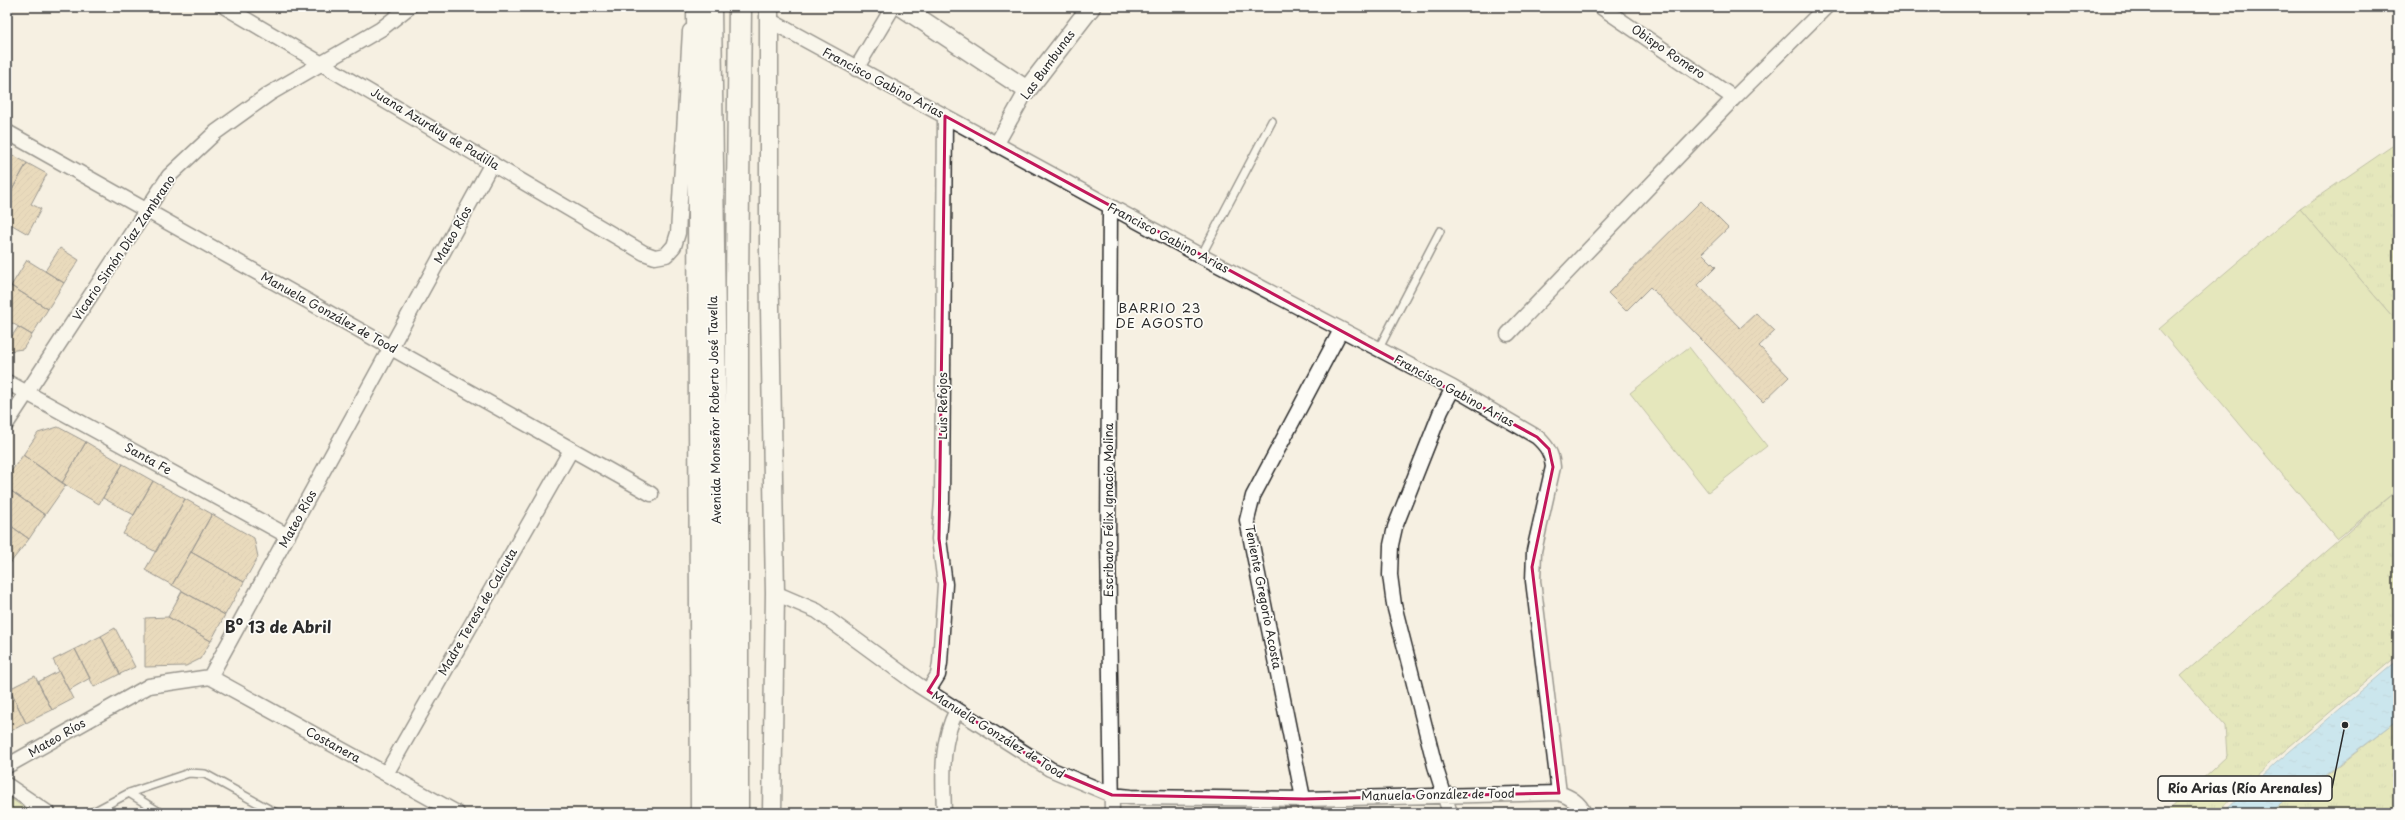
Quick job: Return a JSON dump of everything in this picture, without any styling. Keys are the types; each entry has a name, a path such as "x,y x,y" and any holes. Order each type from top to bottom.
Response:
{"highway":[{"name":"Avenida Monseñor Roberto José Tavella","path":"710,7 717,564 717,813"},
{"name":"Avenida Monseñor Roberto José Tavella","path":"737,813 737,282 740,7"}],"street":[{"name":"Juana Azurduy de Padilla","path":"225,7 322,62 644,253 655,257 666,255 674,246 678,233 687,54 692,7"},
{"name":"Vicario Simón Díaz Zambrano","path":"7,423 169,176 216,132 269,94 381,29 409,7"},
{"path":"696,7 700,813"},
{"path":"856,69 893,7"},
{"path":"902,7 1027,90"},
{"name":"Las Bumbunas","path":"996,145 1027,90 1091,7"},
{"name":"Obispo Romero","path":"1601,7 1734,98"},
{"path":"1508,334 1734,98 1826,7"},
{"path":"769,13 769,250 775,593 772,813"},
{"name":"Francisco Gabino Arias","path":"769,13 856,69 1201,256 1453,388 1537,437 1549,449 1553,467 1532,567 1559,792"},
{"name":"Luis Refojos","path":"928,691 938,675 939,669 945,584 939,539 942,501 945,116"},
{"name":"Manuela González de Tood","path":"7,132 651,494"},
{"name":"Mateo Ríos","path":"7,766 149,686 210,677 392,348 492,162"},
{"name":"Escribano Félix Ignacio Molina","path":"1110,206 1108,540 1112,813"},
{"name":"Teniente Gregorio Acosta","path":"1306,813 1247,520 1253,496 1341,330"},
{"name":"Santa Fe","path":"7,382 288,536"},
{"path":"1450,813 1435,766 1394,605 1390,575 1391,545 1395,527 1441,411 1453,388"},
{"name":"Madre Teresa de Calcuta","path":"386,774 571,450"},
{"name":"Manuela González de Tood","path":"775,593 817,611 928,691 1050,769 1112,795 1131,797 1304,799 1559,792"},
{"name":"Costanera","path":"210,677 457,813"},
{"path":"944,813 946,740 949,726 957,710"},
{"path":"7,785 48,813"},
{"path":"1559,792 1570,797 1581,806 1584,813"}],"lane":[{"path":"1201,256 1272,121"},
{"path":"1378,350 1440,231"},
{"path":"91,813 129,793 189,773 205,774 276,813"},
{"path":"129,793 161,813"}],"highlighted area":[{"path":"945,116 1537,437 1549,449 1553,467 1532,567 1559,793 1304,799 1112,795 1050,769 928,691 938,675 945,584 939,539"}],"green space":[{"path":"2398,142 2398,323 2300,209"},
{"path":"2300,209 2398,323 2398,489 2337,539 2159,329"},
{"path":"1689,347 1767,446 1708,492 1630,393"},
{"path":"2398,489 2398,655 2271,762 2217,813 2166,813 2227,756 2225,726 2181,676"},
{"path":"2398,720 2398,813 2271,813 2283,801 2301,795"},
{"path":"7,796 32,813 7,813"}],"water":[{"path":"2398,660 2398,720 2300,794 2283,801 2270,813 2223,813 2276,763"}],"building":[{"path":"7,152 27,163 7,199"},
{"path":"27,163 47,174 31,204 41,209 28,234 7,222 7,199"},
{"path":"1701,201 1728,228 1702,253 1716,267 1698,285 1740,328 1756,313 1775,331 1759,346 1789,377 1763,402 1650,287 1626,311 1608,293"},
{"path":"60,248 79,260 64,283 45,271"},
{"path":"27,260 64,283 48,309 11,286"},
{"path":"7,284 11,286 7,293"},
{"path":"11,286 48,309 32,335 7,320 7,293"},
{"path":"18,327 32,335 23,349 8,351 7,333 12,336"},
{"path":"58,427 86,442 62,483 23,455 38,433"},
{"path":"86,442 123,464 99,504 62,483"},
{"path":"23,455 66,485 45,515 7,488 7,477"},
{"path":"123,464 153,481 134,515 103,498"},
{"path":"153,481 185,499 156,552 123,534"},
{"path":"7,488 45,515 29,539 7,523"},
{"path":"185,499 212,514 172,585 145,570"},
{"path":"212,514 254,538 258,557 244,582 191,552"},
{"path":"7,523 29,539 11,562 7,559"},
{"path":"191,552 244,582 225,615 172,585"},
{"path":"7,559 11,562 7,568"},
{"path":"182,591 225,615 211,641 168,617"},
{"path":"168,617 211,641 200,659 186,666 145,667 145,618"},
{"path":"115,628 135,667 120,674 101,636"},
{"path":"101,636 120,674 94,687 75,649"},
{"path":"75,649 90,678 69,690 53,660"},
{"path":"59,671 73,699 52,710 38,682"},
{"path":"35,676 52,710 26,723 9,689"},
{"path":"12,694 26,723 7,733 7,697"}],"place":[{"name":"Río Arias (Río Arenales)","path":"2345,725"}],"district":[{"name":"BARRIO 23 DE AGOSTO","path":"1160,316"},
{"name":"Bº 13 de Abril","path":"278,627"}]}
